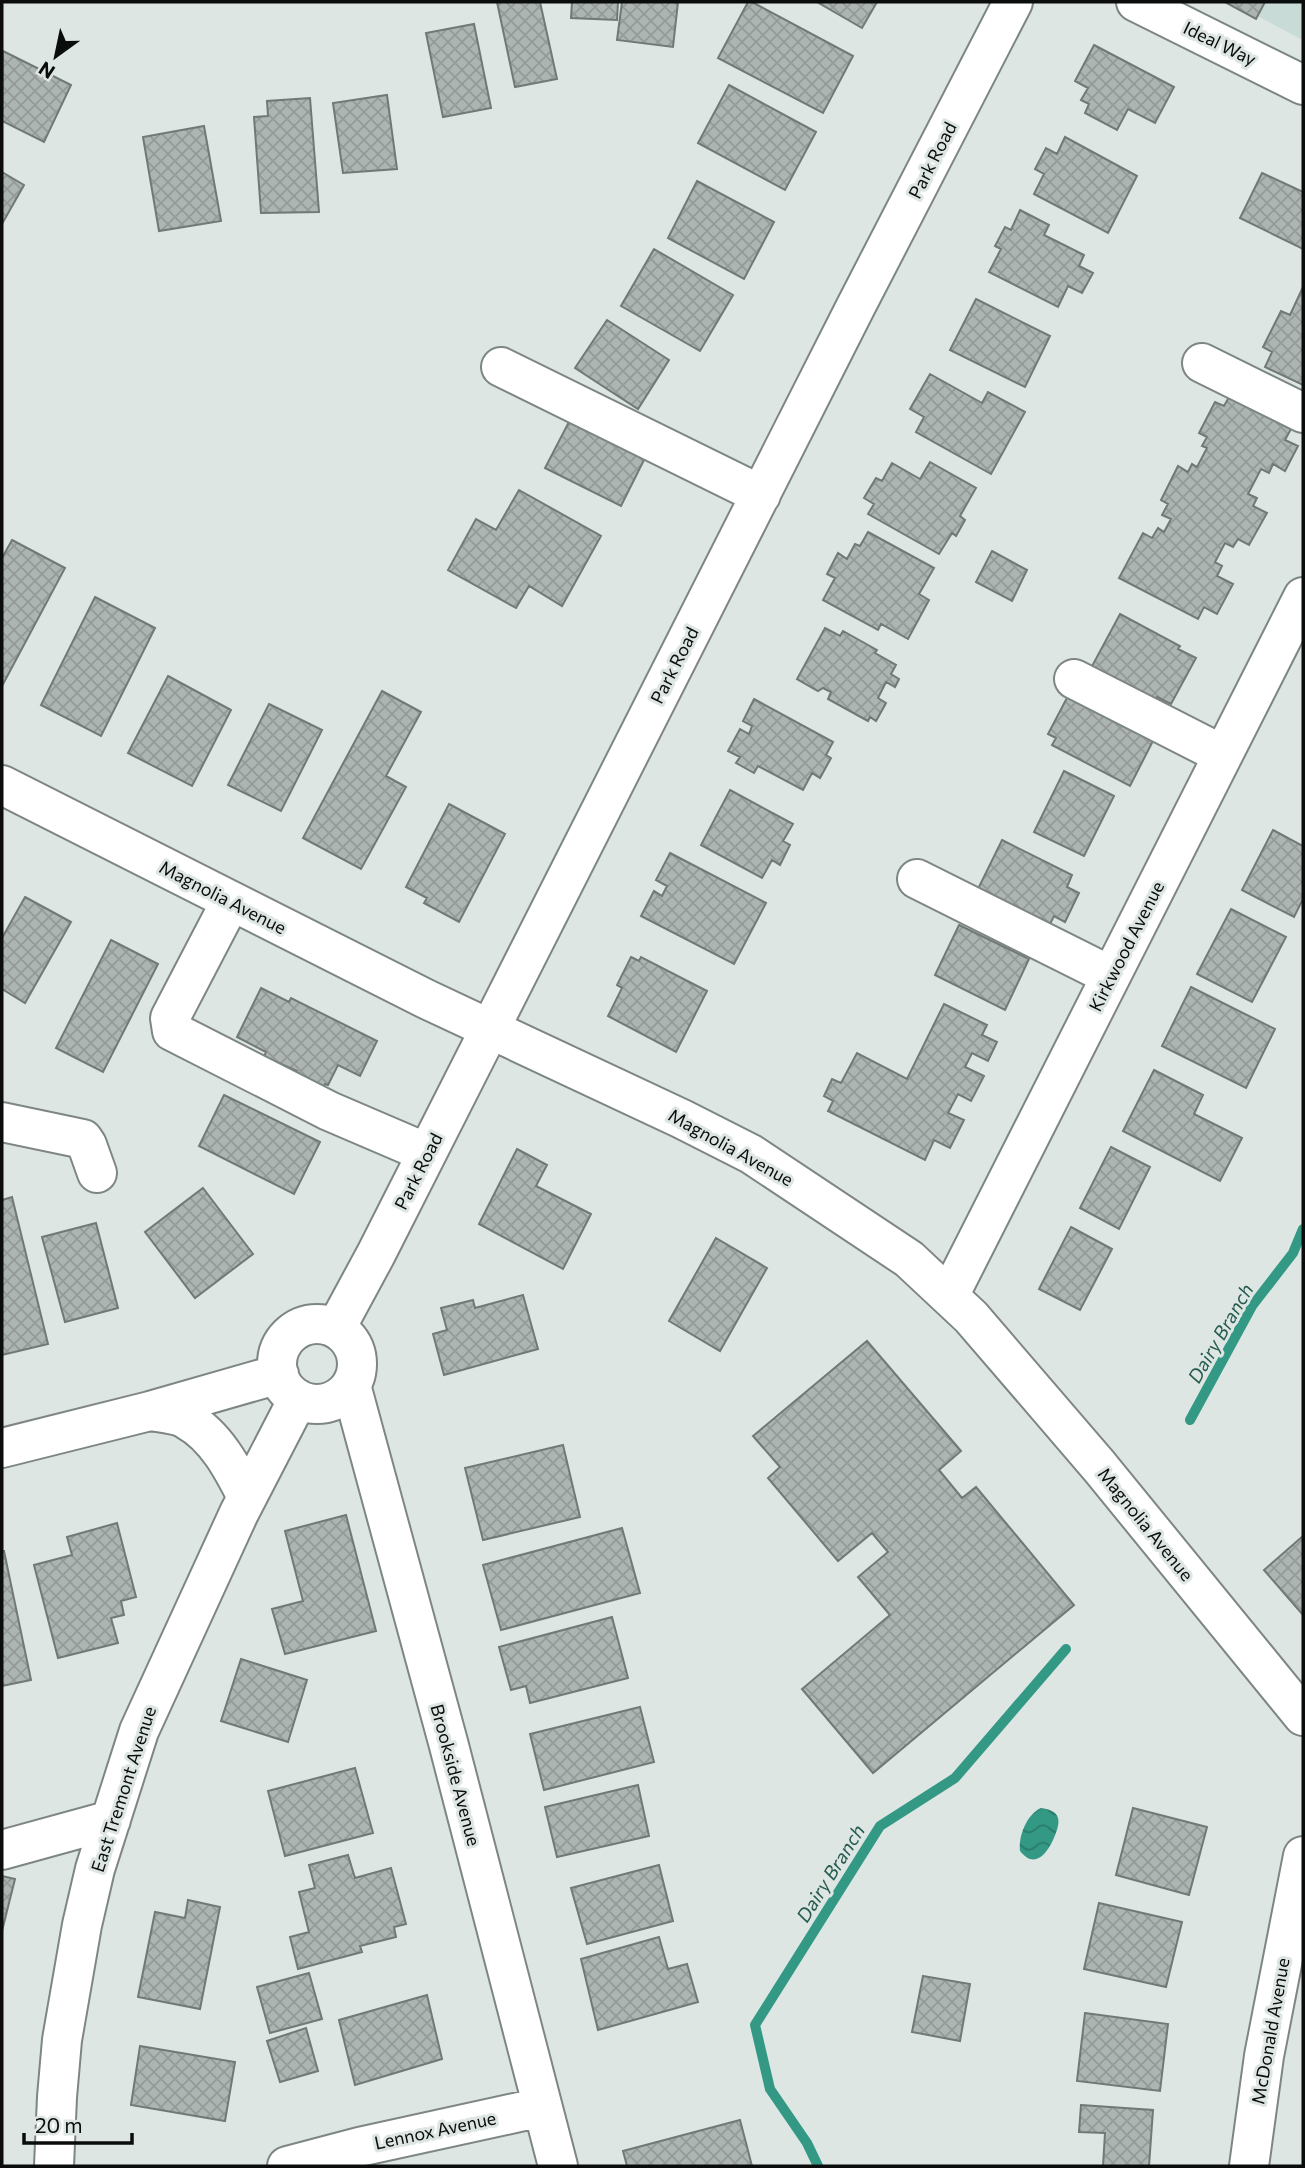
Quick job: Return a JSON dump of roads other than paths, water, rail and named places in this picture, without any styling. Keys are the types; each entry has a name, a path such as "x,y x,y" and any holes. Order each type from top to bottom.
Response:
{"street":[{"name":"Park Road","path":"335,1328 421,1166 1013,2"},
{"name":"Ideal Way","path":"1136,2 1303,85"},
{"path":"1202,363 1303,413"},
{"path":"502,367 761,495"},
{"name":"Kirkwood Avenue","path":"949,1296 1303,597"},
{"path":"1074,679 1223,755"},
{"name":"Magnolia Avenue","path":"2,785 426,999 682,1119 768,1164 909,1259 971,1317 1099,1466 1303,1716"},
{"path":"917,879 1111,976"},
{"path":"231,901 170,1018 173,1031 329,1111 421,1166"},
{"path":"2,1122 83,1139 97,1173"},
{"path":"321,1324 335,1328 346,1336 354,1347 356,1373 351,1385 341,1396 327,1402 312,1403 288,1386 278,1359 282,1344 292,1333 305,1325 321,1324"},
{"name":"Brookside Avenue","path":"351,1385 448,1742 558,2166"},
{"path":"2,1448 150,1411 288,1386"},
{"name":"East Tremont Avenue","path":"54,2166 62,2039 82,1925 95,1870 139,1731 247,1497 288,1386"},
{"path":"150,1411 186,1419 207,1436 233,1468 247,1497"},
{"path":"2,1850 111,1820"},
{"name":"McDonald Avenue","path":"1249,2166 1264,2056 1303,1856"},
{"name":"Lennox Avenue","path":"288,2166 359,2147 542,2107"}],"water":[{"path":"1041,1808 1057,1815 1057,1829 1043,1855 1030,1859 1020,1851 1020,1839 1028,1820"}],"waterway":[{"name":"Dairy Branch","path":"1190,1420 1252,1306 1293,1253 1303,1229"},
{"name":"Dairy Branch","path":"818,2166 807,2143 770,2089 755,2025 880,1826 955,1778 1066,1649"}]}
